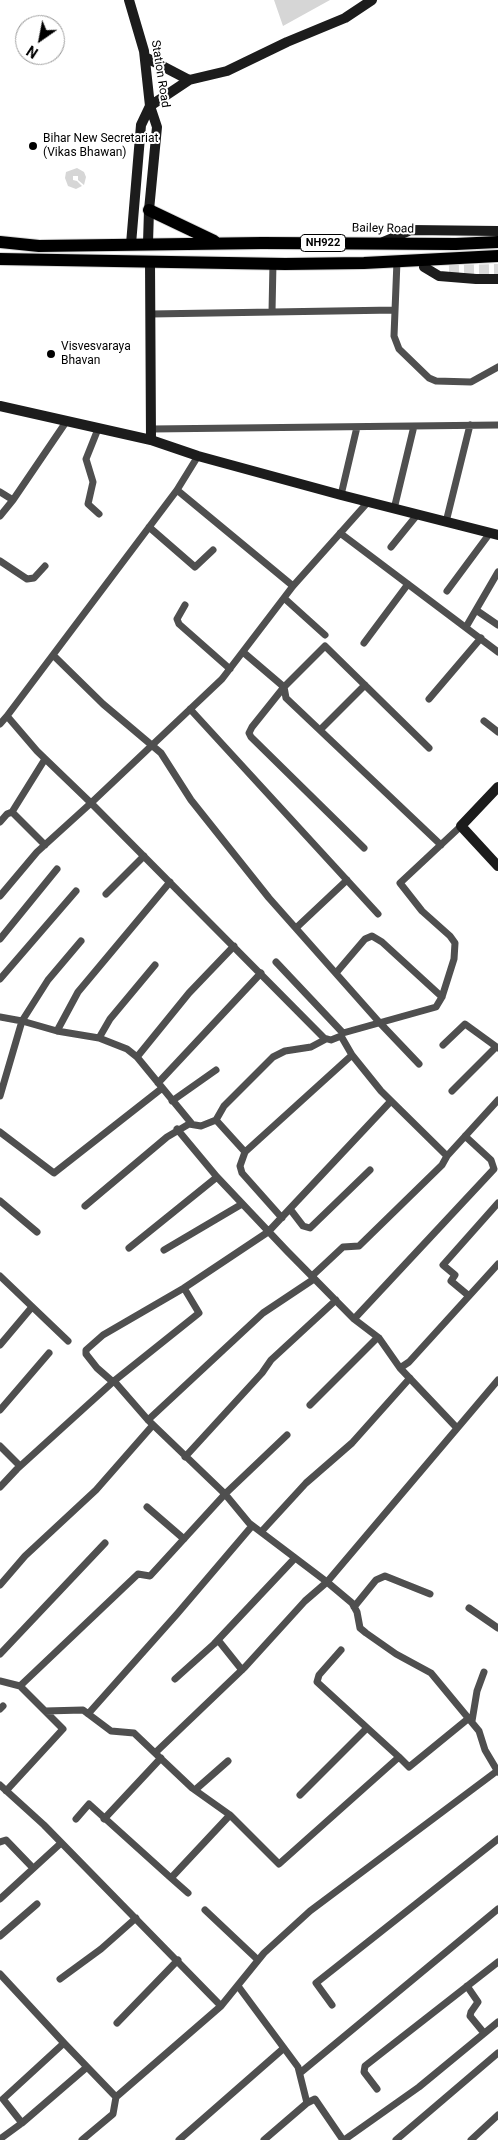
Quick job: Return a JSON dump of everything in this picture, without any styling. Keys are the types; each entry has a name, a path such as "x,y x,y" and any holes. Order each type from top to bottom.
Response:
{"highway":[{"path":"149,210 218,243"},
{"name":"NH922","path":"0,242 39,246 148,243"},
{"name":"Bailey Road","path":"148,243 456,244 498,242"},
{"path":"262,243 279,249 301,250 302,257 298,260 279,263"},
{"name":"NH922","path":"0,259 279,263 397,261 420,263 498,256"}],"street":[{"name":"Station Road","path":"129,0 140,32 145,57 150,106 157,127 149,210 148,243"},
{"path":"131,244 141,125 150,106 189,80 227,71 287,42 345,18 372,0"},
{"path":"145,57 189,80"},
{"path":"382,243 411,230 498,232"},
{"path":"150,261 152,435"},
{"path":"397,261 394,336 396,346 434,381 471,382 498,367"},
{"path":"272,312 279,263"},
{"path":"420,263 448,270"},
{"path":"420,263 439,276 498,279"},
{"path":"151,314 396,310"},
{"path":"0,406 98,429 152,435 357,427 498,425"},
{"path":"0,516 66,422"},
{"path":"446,522 470,425"},
{"path":"394,509 414,426"},
{"path":"341,495 357,427"},
{"path":"98,429 86,459 93,482 88,504 99,514"},
{"path":"152,435 198,456 494,534 447,591"},
{"path":"0,724 177,490 198,456"},
{"path":"177,490 293,586"},
{"path":"0,492 13,500"},
{"path":"0,896 45,845 222,679 293,586 368,502"},
{"path":"392,546 417,514"},
{"path":"149,527 195,567 213,550"},
{"path":"340,534 498,652"},
{"path":"0,561 27,579 34,578 46,566"},
{"path":"466,627 498,572"},
{"path":"364,643 408,584"},
{"path":"284,598 325,634"},
{"path":"185,605 177,618 179,624 230,668"},
{"path":"476,610 498,625"},
{"path":"430,700 481,638"},
{"path":"364,848 251,737 249,732 252,727 284,687 324,646 429,748"},
{"path":"243,652 284,687 286,698 441,845"},
{"path":"53,655 103,704 161,753 197,807 269,898 379,1022 419,1064"},
{"path":"320,730 365,685"},
{"path":"190,709 378,914"},
{"path":"7,716 45,759 326,1040"},
{"path":"484,721 498,732"},
{"path":"0,822 9,812 12,812 45,759"},
{"path":"85,1206 185,1126 200,1126 216,1120 221,1109 273,1058 284,1051 311,1047 342,1034 436,1006 442,997 454,959 455,943 450,936 422,911 400,884 462,826 498,787"},
{"path":"12,812 45,845"},
{"path":"462,826 498,866"},
{"path":"106,894 144,856"},
{"path":"0,939 57,869"},
{"path":"296,928 347,880"},
{"path":"57,1031 78,992 170,882"},
{"path":"0,979 76,891"},
{"path":"336,974 365,939 375,937 442,997"},
{"path":"0,1094 22,1021 48,980 81,941"},
{"path":"137,1057 189,994 234,946"},
{"path":"276,962 342,1034 352,1055 391,1101 447,1156"},
{"path":"99,1038 110,1019 155,965"},
{"path":"0,1132 54,1173 157,1090 261,973"},
{"path":"0,1017 57,1031 99,1038 127,1048 137,1057 157,1090 172,1101 185,1126 217,1177 242,1204 315,1274 336,1300 357,1316 379,1338 404,1365 410,1378 456,1427"},
{"path":"443,1045 465,1024 497,1047 452,1091"},
{"path":"280,1220 242,1173 240,1166 245,1152 352,1055"},
{"path":"172,1101 216,1070"},
{"path":"0,1585 25,1556 96,1490 150,1422 263,1313 315,1274 343,1247 359,1246 442,1165 447,1156 498,1100"},
{"path":"82,2140 112,2114 116,2097 221,2006 258,1960 310,1911 498,1772 485,1750 479,1731 431,1673 396,1654 362,1630 354,1607 346,1597 252,1526 225,1494 150,1422 97,1368 86,1354 86,1350 103,1335 184,1288 270,1230 391,1101"},
{"path":"216,1120 245,1152"},
{"path":"357,1316 494,1169 490,1160 465,1136"},
{"path":"290,1209 303,1226 310,1228 370,1170"},
{"path":"129,1248 217,1177"},
{"path":"0,1201 37,1232"},
{"path":"469,1296 451,1281 455,1275 444,1265 498,1203"},
{"path":"164,1250 242,1204"},
{"path":"404,1365 498,1264"},
{"path":"0,1276 68,1341"},
{"path":"0,1487 20,1466 112,1383 199,1313 184,1288"},
{"path":"185,1457 262,1373 271,1360 336,1300"},
{"path":"0,1345 32,1307"},
{"path":"310,1405 379,1338"},
{"path":"0,1410 49,1353"},
{"path":"261,1532 306,1483 352,1443 410,1378"},
{"path":"104,1819 158,1756 242,1670 305,1601 327,1582 456,1427 498,1380"},
{"path":"20,1686 138,1574 150,1576 225,1494 287,1435"},
{"path":"0,1446 20,1466"},
{"path":"147,1507 184,1539"},
{"path":"88,1714 252,1526"},
{"path":"0,1654 105,1543"},
{"path":"175,1679 218,1640 295,1558"},
{"path":"354,1607 376,1580 385,1576 430,1594"},
{"path":"469,1608 498,1628"},
{"path":"218,1640 242,1670"},
{"path":"341,1650 319,1675 317,1682 409,1767 471,1720 477,1691 484,1672"},
{"path":"0,1681 20,1686 63,1728 6,1791"},
{"path":"45,1711 83,1710 111,1731 134,1733 195,1790 230,1815 279,1864 399,1757"},
{"path":"300,1796 366,1728"},
{"path":"195,1790 228,1762"},
{"path":"0,1785 61,1843 178,1960 221,2006"},
{"path":"76,1819 89,1804 188,1893"},
{"path":"171,1878 230,1815"},
{"path":"332,2005 316,1983 498,1839"},
{"path":"0,1842 4,1840 8,1842 33,1868"},
{"path":"0,1899 61,1843"},
{"path":"0,1936 37,1904"},
{"path":"300,2073 498,1909"},
{"path":"205,1910 258,1960"},
{"path":"60,1979 101,1949 136,1918"},
{"path":"117,2024 178,1960"},
{"path":"377,2088 364,2072 365,2066 498,1962"},
{"path":"0,1974 116,2097"},
{"path":"238,1986 298,2067 307,2102"},
{"path":"467,1986 478,2002 470,2016 484,2033"},
{"path":"264,2140 307,2102 315,2099 343,2140 419,2087 498,2022"},
{"path":"22,2123 2,2100 64,2043"},
{"path":"180,2140 284,2048"},
{"path":"396,2140 498,2053"},
{"path":"0,2139 22,2123 87,2067"},
{"path":"471,2140 498,2115"}],"shaded area":[{"path":"274,0 330,0 283,26"},
{"path":"77,168 84,172 86,177 84,185 78,180 78,176 73,176 73,180 82,186 76,189 68,186 65,178 66,172"}],"tunnel":[{"path":"449,270 498,269"}],"place":[{"name":"Bihar New Secretariat (Vikas Bhawan)","path":"33,146"},
{"name":"Visvesvaraya Bhavan","path":"51,354"}]}
